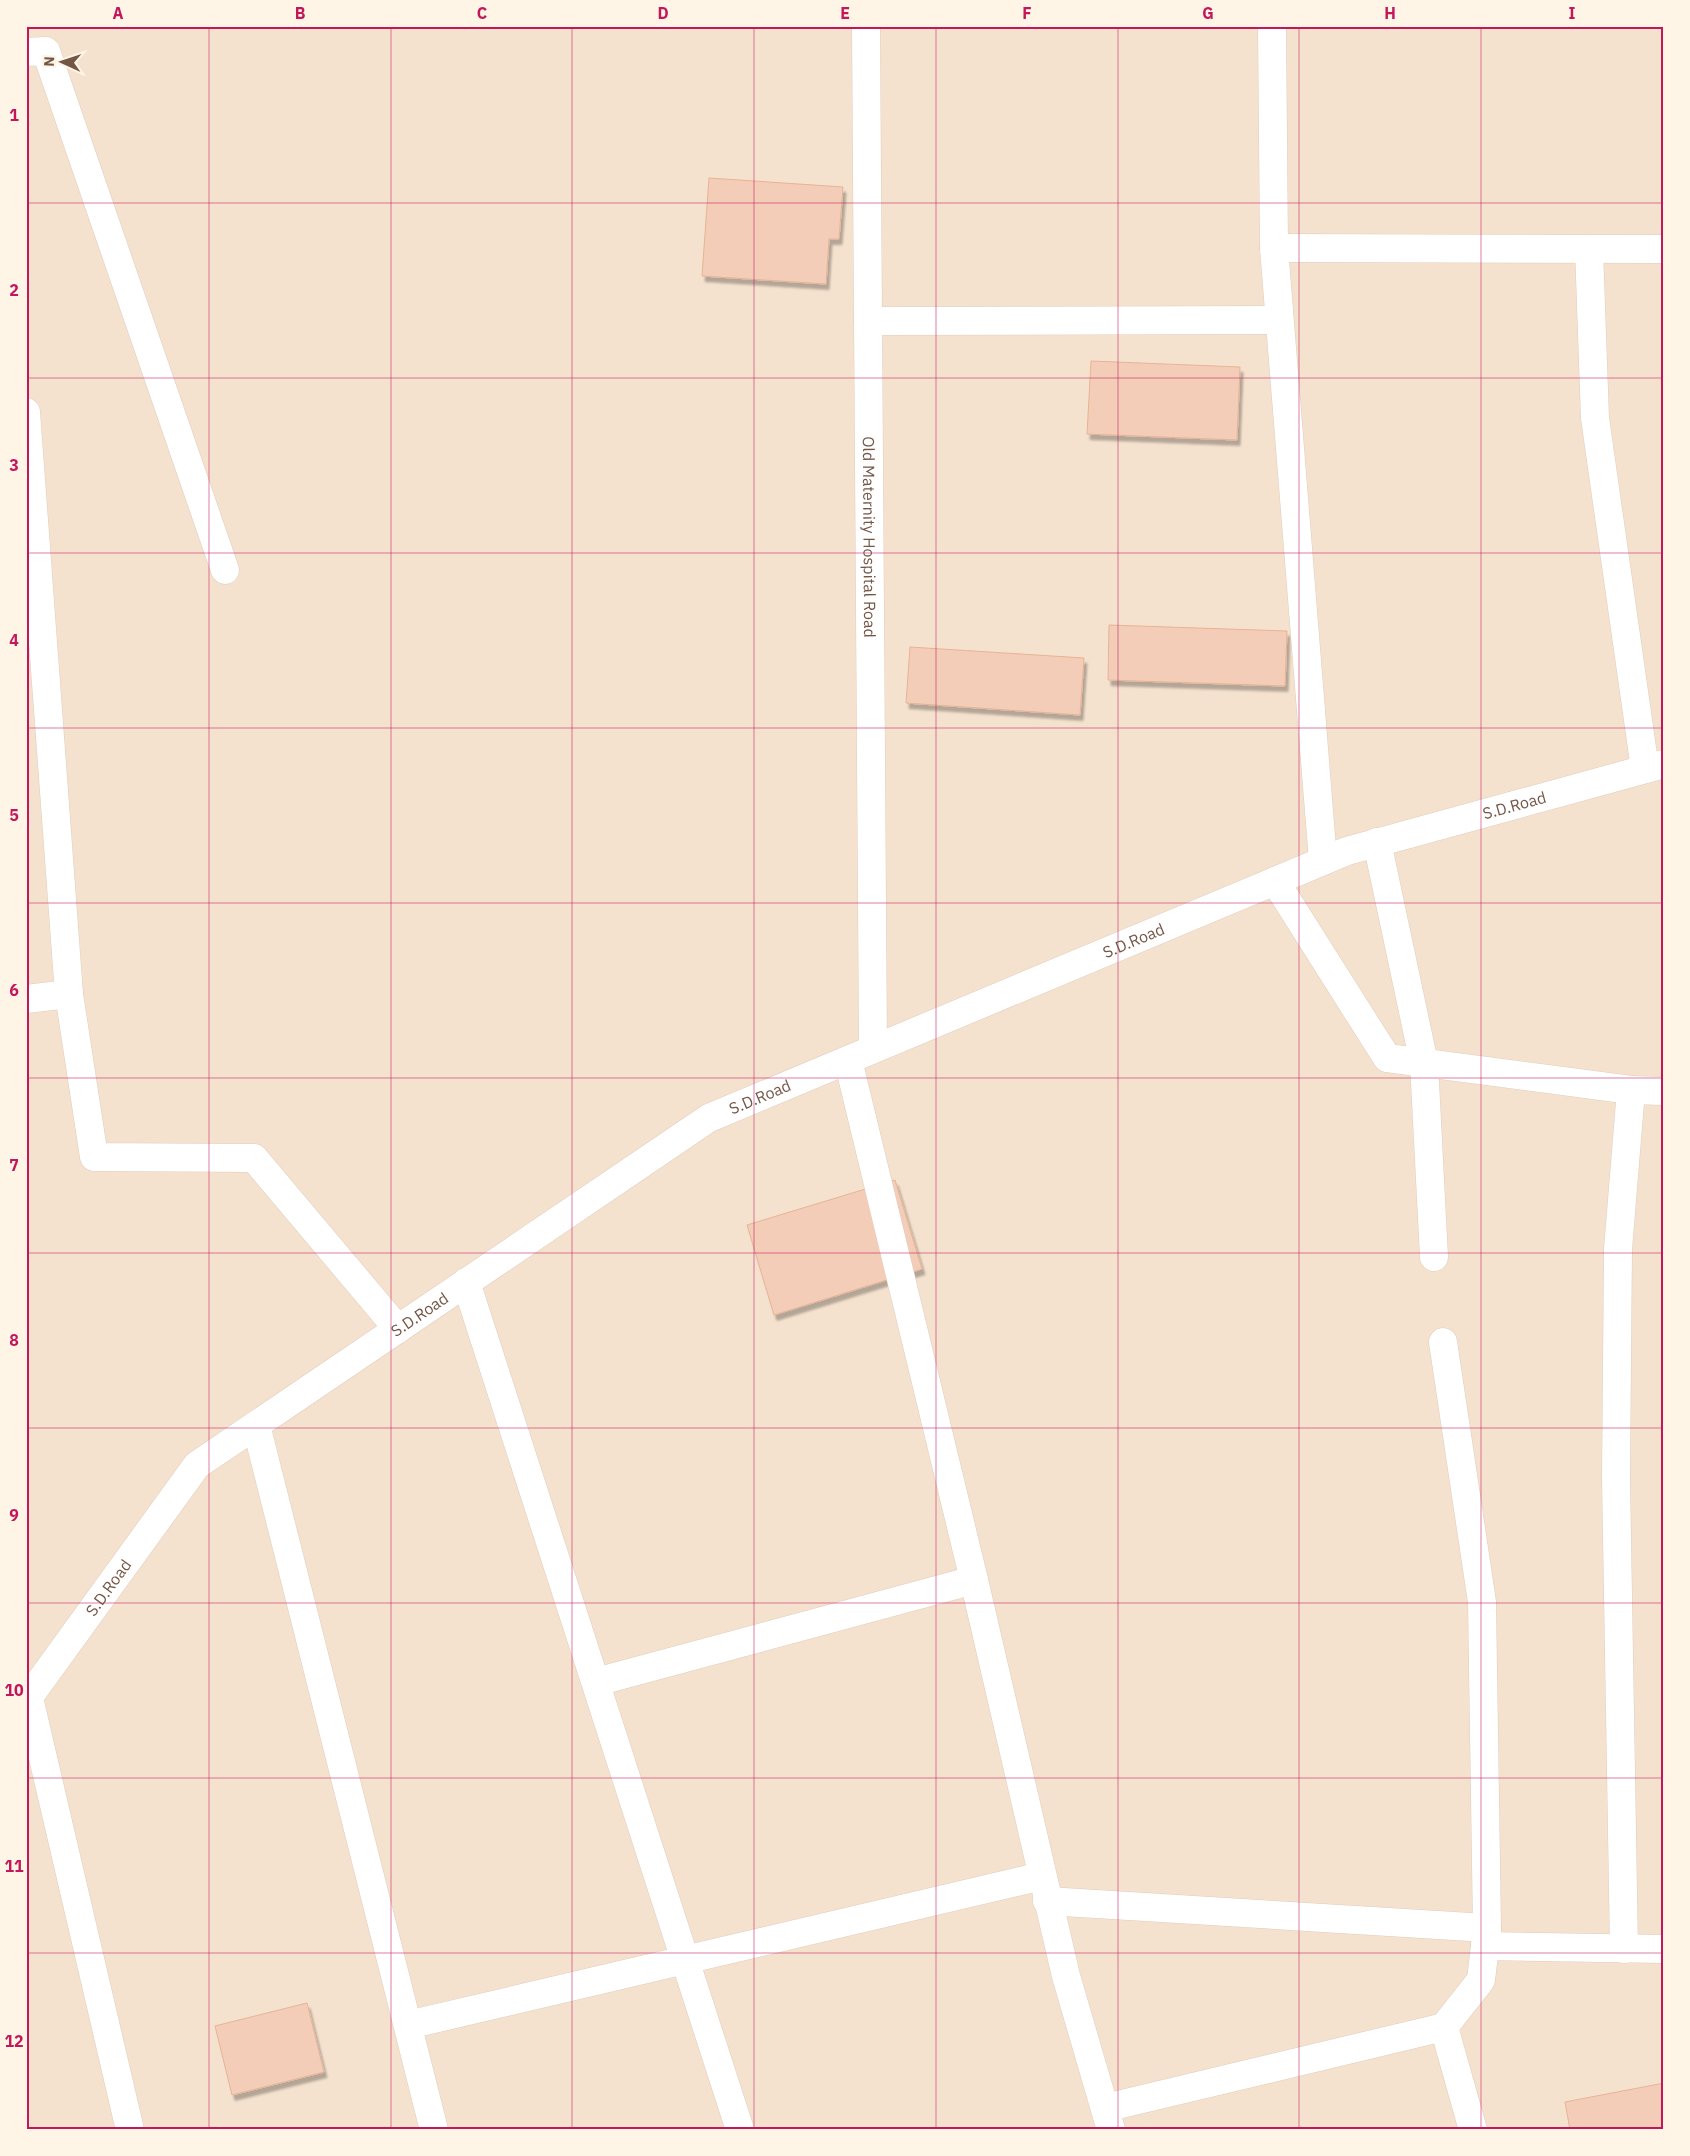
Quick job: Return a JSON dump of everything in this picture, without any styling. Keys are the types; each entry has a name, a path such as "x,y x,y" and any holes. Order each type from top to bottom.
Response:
{"street":[{"name":"Old Maternity Hospital Road","path":"866,26 873,1049"},
{"path":"1272,26 1274,248 1323,861"},
{"path":"26,52 46,51 226,570"},
{"path":"1274,248 1664,249"},
{"path":"1589,249 1595,418 1655,766"},
{"path":"868,321 1280,320"},
{"path":"26,412 69,994 94,1157 254,1158 398,1329"},
{"name":"S.D.Road","path":"28,1700 197,1465 708,1118 1347,851 1655,766"},
{"path":"1377,842 1424,1063 1434,1257"},
{"path":"1275,881 1387,1058 1631,1090 1664,1091"},
{"path":"26,998 69,994"},
{"path":"848,1060 974,1580 1044,1889 1066,1976 1108,2119 1444,2027 1481,1980 1486,1937 1482,1602 1442,1342"},
{"path":"1624,1949 1616,1478 1618,1249 1631,1090"},
{"path":"466,1282 740,2130"},
{"path":"256,1425 434,2130"},
{"path":"596,1682 974,1580"},
{"path":"28,1700 130,2130"},
{"path":"408,2025 685,1960 1044,1889 1486,1937 1624,1949 1664,1950"},
{"path":"1444,2027 1473,2130"}],"shaded area":[{"path":"26,26 1664,26 1664,2130 26,2130"}],"building":[{"path":"709,178 843,187 839,239 829,239 826,284 702,276"},
{"path":"1091,361 1240,367 1237,440 1087,434"},
{"path":"1109,625 1287,631 1285,686 1108,680"},
{"path":"910,647 1084,658 1080,715 906,703"},
{"path":"895,1180 922,1269 774,1315 747,1225"},
{"path":"307,2003 324,2072 232,2095 215,2026"},
{"path":"1664,2083 1664,2130 1570,2130 1565,2102"}]}
